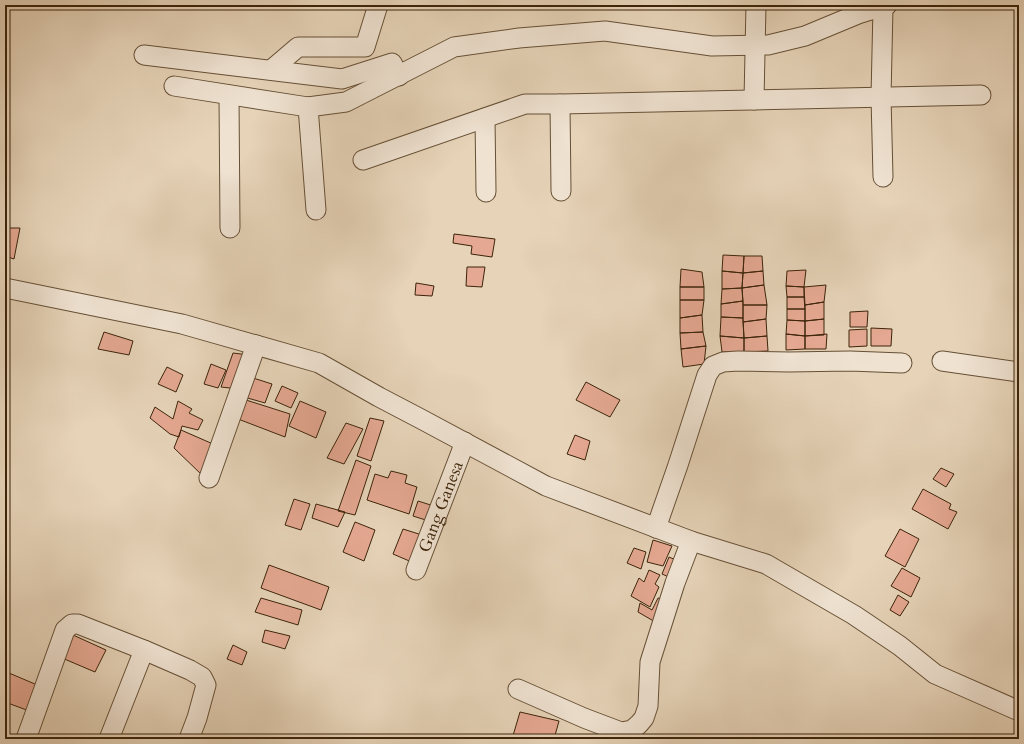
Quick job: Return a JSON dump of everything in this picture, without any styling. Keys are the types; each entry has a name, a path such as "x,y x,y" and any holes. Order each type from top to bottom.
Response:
{"street":[{"path":"271,70 298,47 365,47 378,5"},
{"path":"754,100 756,5"},
{"path":"174,86 308,107 346,102 400,76 454,47 519,38 605,31 712,46 768,45 805,36 858,14 885,6 881,97 883,177"},
{"path":"144,55 342,79 392,63 400,76"},
{"path":"229,94 230,228"},
{"path":"363,160 525,104 981,95"},
{"path":"560,104 561,192"},
{"path":"308,107 316,210"},
{"path":"485,118 486,192"},
{"path":"5,288 182,324 319,363 379,397 546,486 690,541 766,564 854,615 900,646 935,674 1019,711"},
{"path":"209,478 256,345"},
{"path":"656,528 707,375 714,366 723,362 738,361 850,361 902,363"},
{"path":"942,361 1019,372"},
{"name":"Gang Ganesa","path":"416,570 465,442"},
{"path":"518,689 584,718 621,732 632,730 639,724 644,718 648,706 650,662 690,541"},
{"path":"26,739 65,630 72,624 78,624 144,650 190,670 202,677 206,685 197,718 189,739"},
{"path":"109,739 144,650"}],"building":[{"path":"5,228 20,228 14,259 5,256"},
{"path":"454,234 495,239 492,257 471,254 472,246 453,243"},
{"path":"723,255 744,256 743,273 722,271"},
{"path":"744,256 762,256 763,271 743,273"},
{"path":"5,264 9,265 5,279"},
{"path":"467,267 485,267 482,287 466,286"},
{"path":"681,269 702,272 704,287 680,287"},
{"path":"806,270 804,287 786,286 787,271"},
{"path":"722,271 743,273 742,288 722,289"},
{"path":"763,271 764,285 742,288 743,273"},
{"path":"416,283 434,286 432,296 415,295"},
{"path":"764,285 767,305 743,305 742,288"},
{"path":"826,285 824,302 805,305 804,287"},
{"path":"786,286 804,287 804,297 787,297"},
{"path":"680,287 704,287 704,300 680,300"},
{"path":"742,288 743,301 721,304 722,289"},
{"path":"787,297 804,297 805,309 787,309"},
{"path":"680,300 704,300 702,315 680,318"},
{"path":"743,301 743,318 721,317 721,304"},
{"path":"824,302 824,319 805,321 805,305"},
{"path":"743,305 767,305 766,319 743,322"},
{"path":"787,309 805,309 805,321 787,320"},
{"path":"868,311 867,327 850,327 850,312"},
{"path":"702,315 703,332 680,333 680,318"},
{"path":"721,317 743,318 744,338 720,336"},
{"path":"766,319 767,336 744,338 743,322"},
{"path":"824,319 824,335 805,336 805,321"},
{"path":"787,320 805,321 805,336 786,334"},
{"path":"871,328 892,329 891,346 871,346"},
{"path":"867,329 867,346 849,347 849,330"},
{"path":"104,332 133,341 129,355 98,349"},
{"path":"703,332 706,346 681,349 680,333"},
{"path":"786,334 805,336 805,349 786,350"},
{"path":"827,334 826,349 805,349 805,336"},
{"path":"720,336 744,338 744,352 722,352"},
{"path":"767,336 768,351 744,352 744,338"},
{"path":"706,346 704,364 683,367 681,349"},
{"path":"233,353 249,355 239,389 221,387"},
{"path":"211,364 226,370 218,388 204,384"},
{"path":"167,367 183,375 176,392 158,384"},
{"path":"250,377 272,384 265,403 244,397"},
{"path":"586,382 620,400 610,417 576,400"},
{"path":"282,386 298,393 291,408 275,401"},
{"path":"246,400 290,414 285,437 238,419"},
{"path":"178,401 192,409 189,413 203,420 198,430 182,426 179,437 170,434 150,418 155,407 173,419"},
{"path":"300,401 326,412 316,438 289,426"},
{"path":"370,418 384,421 371,461 357,456"},
{"path":"346,423 363,429 344,464 327,458"},
{"path":"181,430 213,444 202,475 174,448"},
{"path":"575,435 590,441 585,460 567,454"},
{"path":"356,460 371,466 355,515 338,511"},
{"path":"941,468 954,474 946,487 933,479"},
{"path":"391,471 407,475 405,483 417,487 409,514 367,500 375,474 388,478"},
{"path":"923,489 951,504 949,509 957,512 948,529 912,509"},
{"path":"294,499 310,504 301,530 285,525"},
{"path":"418,501 437,507 432,522 413,516"},
{"path":"316,504 345,512 338,527 312,518"},
{"path":"355,522 375,530 364,561 343,552"},
{"path":"403,529 422,535 414,563 393,554"},
{"path":"900,529 919,539 905,567 885,556"},
{"path":"653,540 672,546 663,566 647,562"},
{"path":"634,548 646,552 641,569 627,563"},
{"path":"669,557 678,561 671,578 662,574"},
{"path":"269,565 329,587 321,610 261,588"},
{"path":"902,568 920,578 911,597 891,586"},
{"path":"649,570 660,575 655,584 659,587 650,607 631,596 639,578 644,582"},
{"path":"898,595 909,602 900,616 890,610"},
{"path":"261,598 302,610 298,625 255,612"},
{"path":"658,598 664,599 657,623 638,612 640,603 652,610"},
{"path":"265,630 290,636 285,649 262,642"},
{"path":"73,635 106,650 95,672 62,658"},
{"path":"233,645 247,652 242,665 227,659"},
{"path":"9,673 42,687 32,712 5,702 5,680"},
{"path":"520,712 559,721 554,739 512,739"}]}
